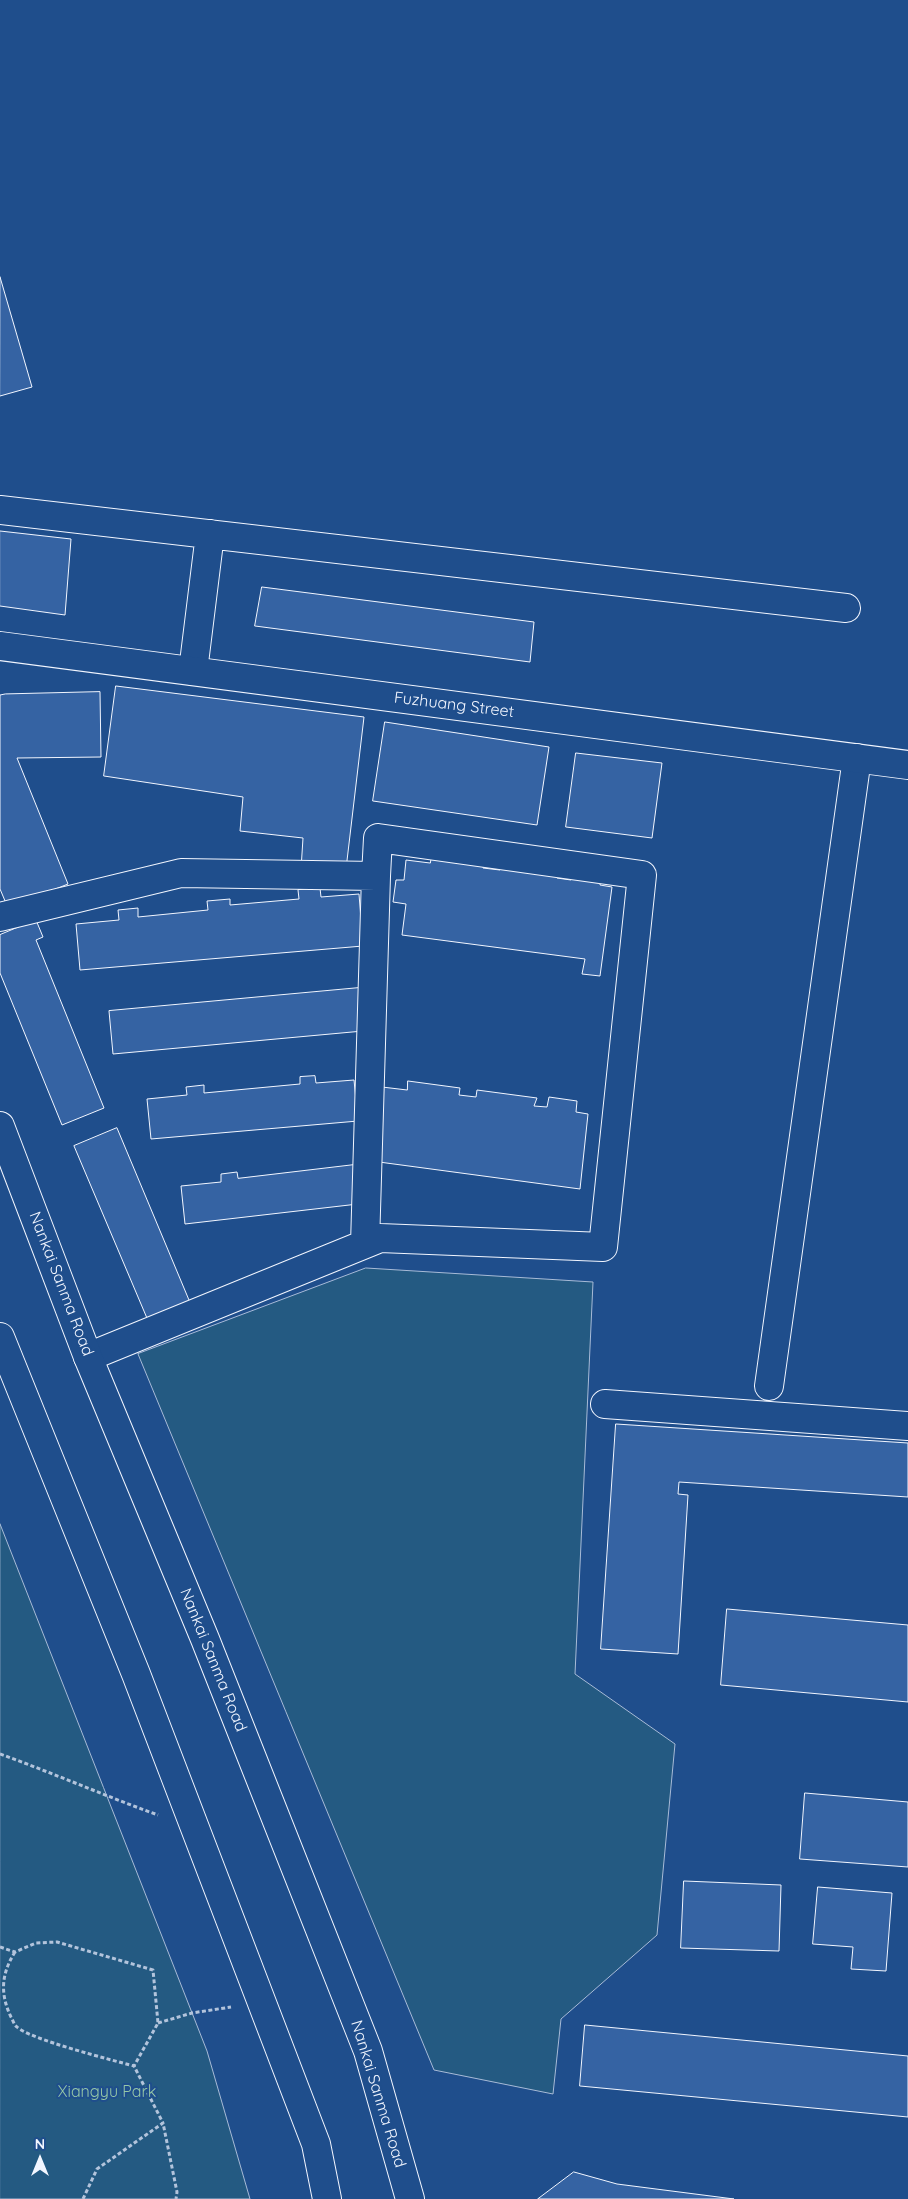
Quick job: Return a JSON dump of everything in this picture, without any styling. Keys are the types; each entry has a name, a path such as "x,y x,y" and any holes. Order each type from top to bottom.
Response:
{"street":[{"path":"0,510 846,608"},
{"path":"194,671 210,534"},
{"name":"Fuzhuang Street","path":"0,646 908,765"},
{"path":"769,1386 857,758"},
{"path":"88,1357 380,1238 603,1247 642,875 378,838 365,1244"},
{"path":"0,917 181,873 376,876"},
{"name":"Nankai Sanma Road","path":"0,1126 88,1357 205,1639 368,2051 410,2199"},
{"path":"0,1337 136,1674 316,2144 326,2199"},
{"path":"605,1404 908,1426"}],"path":[{"path":"0,1754 40,1768 106,1797 196,1829"},
{"path":"134,2066 158,2023 153,1970 57,1942 36,1943 15,1952 7,1966 1,1985 5,2006 17,2027 39,2038 134,2066 164,2123 177,2192 176,2199"},
{"path":"0,1947 15,1952"},
{"path":"158,2023 192,2013 262,2002"},
{"path":"83,2199 98,2169 164,2123"}],"green space":[{"path":"366,1268 593,1282 575,1674 675,1744 657,1935 561,2019 553,2094 434,2070 138,1354"},
{"name":"Xiangyu Park","path":"0,1524 207,2051 250,2199 0,2199"}],"building":[{"path":"0,277 32,387 0,396"},
{"path":"0,531 71,539 65,615 0,606"},
{"path":"262,587 534,622 530,662 255,626"},
{"path":"116,686 364,717 346,869 301,869 303,838 240,831 243,797 104,776"},
{"path":"100,692 101,757 17,758 68,884 8,908 0,889 0,695"},
{"path":"385,722 549,747 537,825 373,801"},
{"path":"576,753 662,763 652,838 566,827"},
{"path":"432,854 484,861 483,868 500,870 501,863 560,871 557,878 571,880 572,870 601,874 600,885 612,887 600,976 582,974 585,959 402,935 406,904 393,902 396,880 404,880 406,860 430,863"},
{"path":"320,888 321,897 359,894 363,946 80,970 76,924 119,920 118,910 138,908 138,917 208,910 207,901 230,899 230,905 299,899 298,890"},
{"path":"36,920 43,937 36,940 104,1108 62,1125 0,973 0,935"},
{"path":"359,988 363,1031 113,1054 109,1011"},
{"path":"315,1076 316,1083 354,1080 358,1121 151,1139 147,1099 187,1095 186,1087 204,1085 204,1093 300,1084 300,1077"},
{"path":"408,1081 460,1088 459,1095 476,1097 477,1090 537,1098 534,1106 547,1107 549,1097 577,1101 576,1112 588,1114 580,1189 379,1162 382,1131 369,1129 382,1087 407,1090"},
{"path":"117,1128 194,1312 152,1330 74,1146"},
{"path":"354,1165 358,1204 185,1224 181,1186 221,1182 221,1174 237,1172 238,1178"},
{"path":"616,1424 908,1443 908,1497 679,1482 678,1494 688,1495 678,1654 601,1649"},
{"path":"727,1609 908,1625 908,1702 721,1685"},
{"path":"805,1793 908,1802 908,1867 800,1859"},
{"path":"684,1881 781,1885 779,1951 681,1948"},
{"path":"818,1887 892,1893 886,1971 851,1969 853,1947 813,1944"},
{"path":"585,2025 908,2056 908,2117 580,2086"},
{"path":"574,2172 617,2184 734,2199 538,2199"}]}
